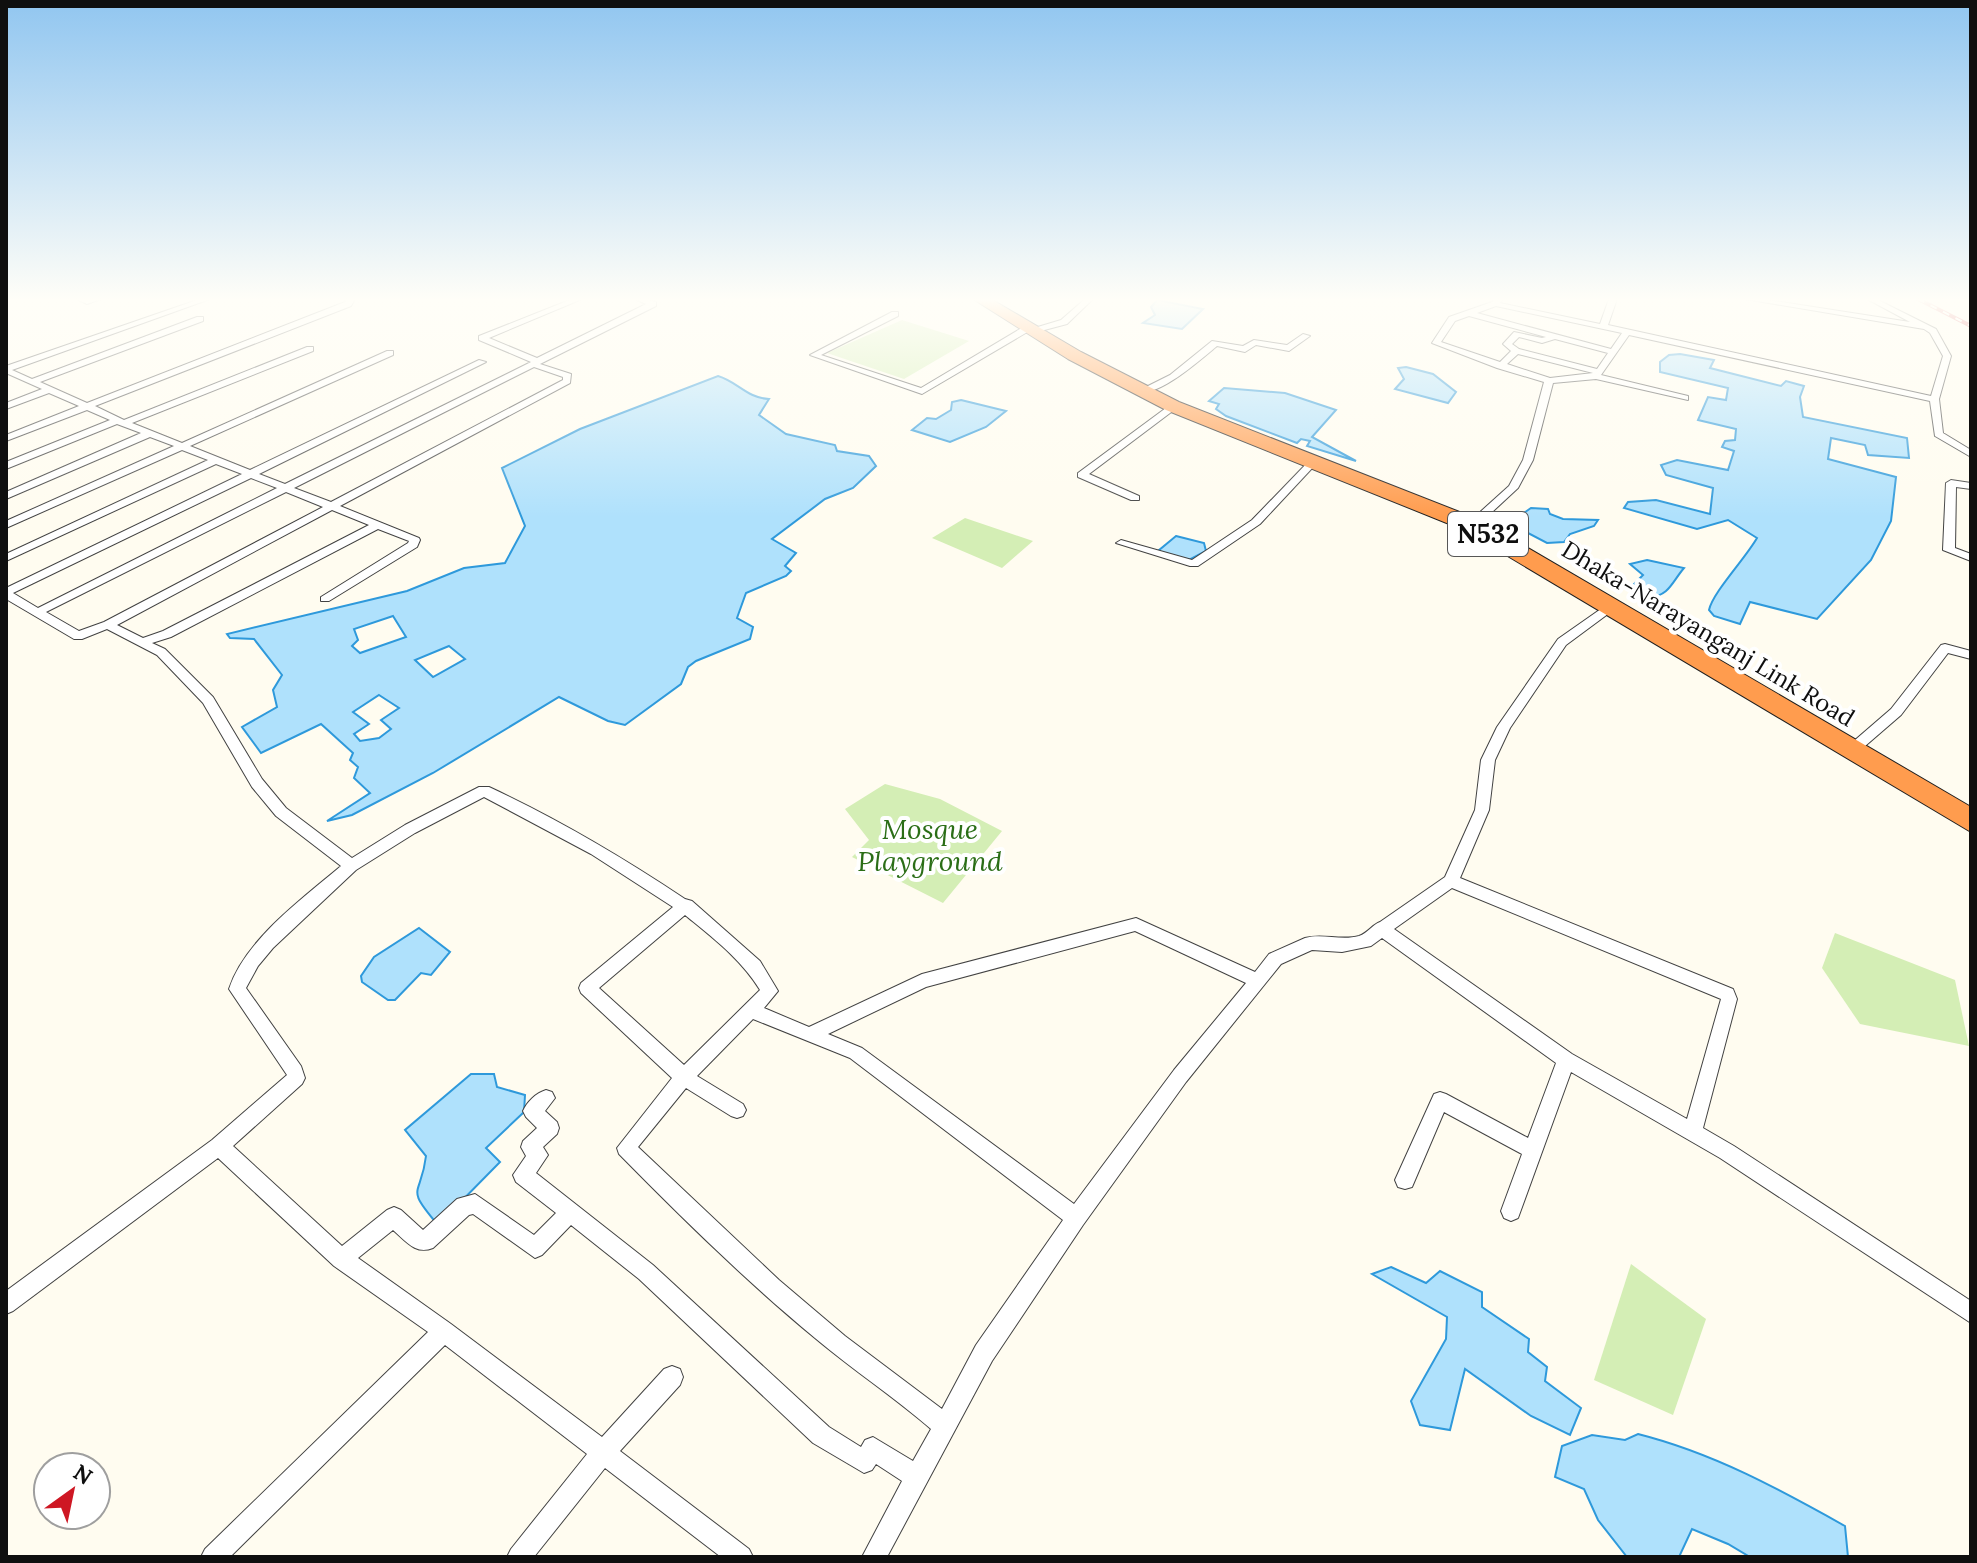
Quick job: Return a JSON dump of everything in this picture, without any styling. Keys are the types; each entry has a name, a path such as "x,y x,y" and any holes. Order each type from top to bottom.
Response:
{"highway":[{"name":"Dhaka-Narayanganj Link Road","path":"1107,372 1173,407 1422,501 1472,525 1971,821"}],"street":[{"path":"12,372 121,422 416,543 325,599"},
{"path":"31,382 58,372"},
{"path":"6,438 177,372"},
{"path":"6,466 251,372"},
{"path":"6,525 347,372"},
{"path":"6,593 461,372"},
{"path":"40,611 516,372"},
{"path":"6,593 78,636 108,625 569,379 555,372"},
{"path":"865,372 922,391 956,372"},
{"path":"1142,391 1179,372"},
{"path":"1519,372 1549,381 1597,374"},
{"path":"1590,372 1685,398"},
{"path":"1810,372 1934,399"},
{"path":"1942,372 1934,399 1938,434 1971,454"},
{"path":"1472,525 1513,488 1528,460 1549,381"},
{"path":"6,406 48,390"},
{"path":"1135,498 1082,475 1173,407"},
{"path":"6,496 150,433"},
{"path":"6,558 216,460"},
{"path":"1121,543 1194,564 1256,522 1313,462"},
{"path":"1971,486 1951,483 1949,550 1971,558"},
{"path":"151,646 167,634 376,526"},
{"path":"874,1557 984,1353 1076,1218 1180,1076 1275,959 1311,943 1354,944 1365,941 1380,928 1406,916 1451,881 1482,810 1488,760 1504,727 1562,642 1612,606"},
{"path":"108,625 151,646 208,700 257,783 281,812 351,866"},
{"path":"1852,750 1896,712 1945,648 1971,655"},
{"path":"6,1304 219,1146 296,1078 295,1072 237,989 240,977 286,923 351,866 423,822 484,791 526,808 686,905 758,971 768,986 767,995 684,1077 626,1148 727,1249 826,1334 896,1383 944,1425"},
{"path":"1451,881 1727,994 1729,999 1692,1133"},
{"path":"686,905 587,988 684,1077 737,1110"},
{"path":"813,1033 922,981 1129,925 1142,925 1259,981"},
{"path":"1380,928 1566,1060 1692,1133 1858,1237 1971,1313"},
{"path":"751,1011 813,1033 856,1053 1076,1218"},
{"path":"1511,1211 1566,1060"},
{"path":"546,1098 532,1111 550,1128 530,1147 539,1155 521,1173 646,1272 821,1435 864,1462 873,1448 915,1476"},
{"path":"1405,1180 1440,1100 1533,1150"},
{"path":"219,1146 341,1259 605,1450 741,1557"},
{"path":"341,1259 394,1217 420,1241 426,1241 464,1206 475,1204 535,1248 571,1212"},
{"path":"213,1557 444,1331"},
{"path":"519,1557 605,1450 672,1377"}],"green space":[{"path":"883,372 916,372 904,379"},
{"path":"965,518 1033,541 1002,568 932,538"},
{"name":"Mosque Playground","path":"885,784 940,799 1002,831 943,903 852,857 869,840 845,809"},
{"path":"1835,933 1955,980 1969,1046 1860,1024 1822,968"},
{"path":"1631,1264 1706,1319 1673,1415 1594,1380"}],"water":[{"path":"1400,372 1425,372 1433,374 1456,392 1448,403 1395,389 1404,379"},
{"path":"1660,372 1726,372 1781,386 1786,381 1804,386 1800,397 1803,417 1907,438 1909,458 1868,455 1865,445 1831,438 1828,459 1896,477 1891,521 1871,560 1817,619 1750,602 1740,624 1714,616 1709,610 1712,603 1757,538 1728,520 1697,529 1624,508 1628,502 1656,500 1710,514 1713,488 1666,475 1661,465 1677,460 1728,470 1734,451 1722,447 1725,441 1735,440 1736,429 1698,420 1708,397 1726,400 1728,388"},
{"path":"718,376 755,396 769,399 759,415 786,434 835,445 837,451 869,456 876,466 853,488 825,499 772,539 796,553 785,566 791,571 786,576 746,593 737,618 753,627 750,639 696,661 688,667 681,684 625,725 608,721 559,697 433,773 352,815 327,821 370,793 354,778 358,767 350,760 353,753 321,724 261,753 242,727 277,707 273,690 282,675 254,639 230,638 227,634 407,591 464,568 505,563 525,526 502,468 580,429","holes":["393,616 406,637 360,653 352,646 358,640 354,629","449,646 465,659 433,677 415,660","379,695 399,708 381,720 391,729 379,738 360,741 354,734 369,724 353,712"]},
{"path":"1224,388 1285,393 1336,410 1312,437 1356,461 1307,446 1310,441 1301,439 1297,443 1226,416 1216,409 1219,404 1209,401"},
{"path":"961,400 1006,411 986,427 950,442 912,430 927,418 936,419 951,410 952,402"},
{"path":"1531,508 1548,509 1550,514 1563,519 1598,520 1594,526 1570,534 1564,542 1547,543 1526,532 1528,527 1521,515"},
{"path":"1176,536 1204,543 1206,551 1187,561 1158,551"},
{"path":"1647,560 1684,568 1666,591 1650,597 1633,585 1643,575 1630,564"},
{"path":"419,928 450,952 431,975 421,973 395,1000 388,1000 362,982 361,976 374,957"},
{"path":"471,1074 494,1074 497,1087 525,1095 524,1112 486,1148 500,1162 438,1225 418,1197 426,1156 405,1130"},
{"path":"1391,1267 1426,1283 1440,1271 1482,1292 1482,1307 1529,1339 1528,1352 1547,1367 1545,1381 1581,1408 1570,1435 1531,1416 1465,1369 1450,1430 1420,1425 1411,1401 1446,1339 1447,1317 1372,1274"},
{"path":"1638,1434 1719,1461 1845,1526 1848,1557 1750,1557 1692,1529 1679,1557 1627,1557 1598,1520 1584,1489 1555,1477 1562,1446 1592,1435 1625,1440"}]}
